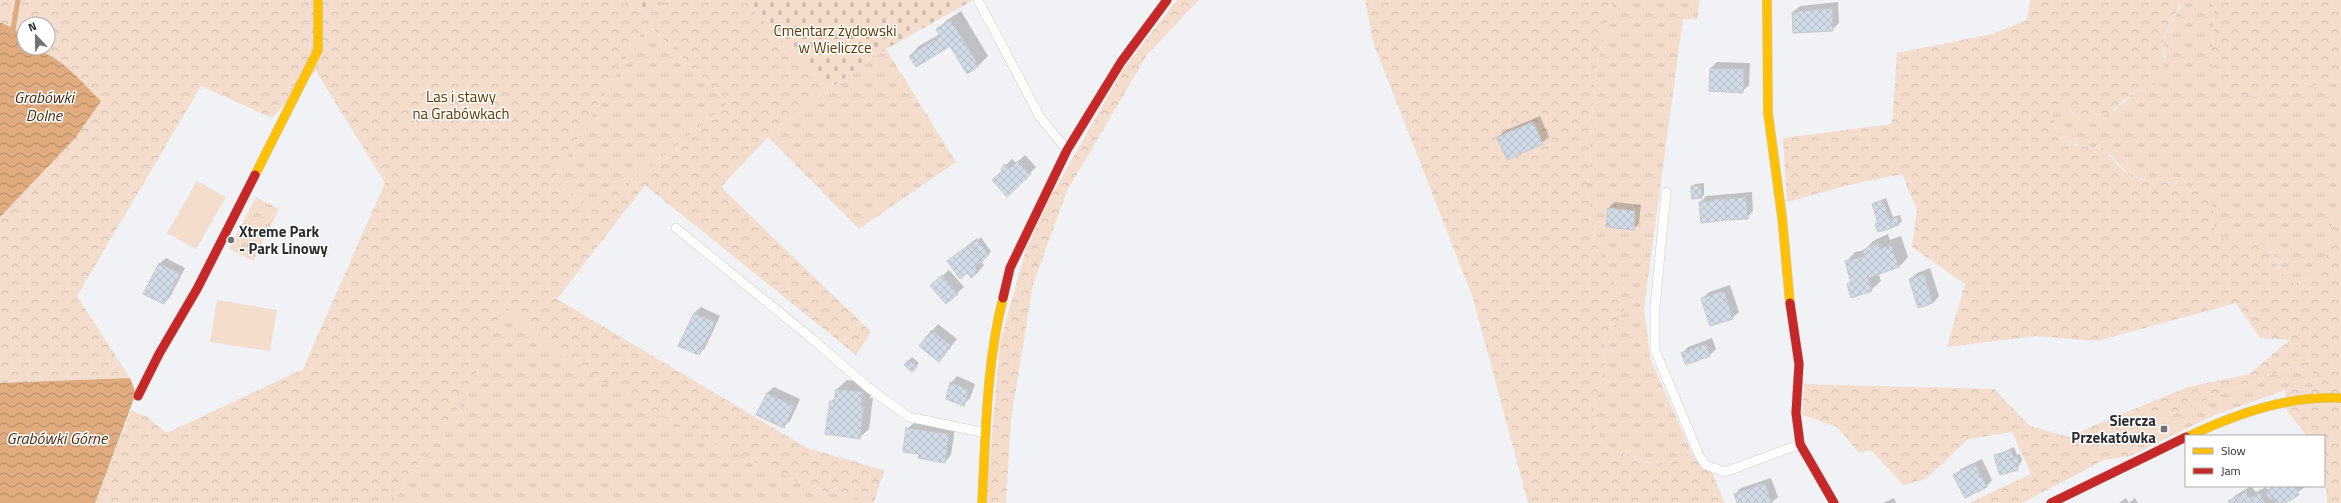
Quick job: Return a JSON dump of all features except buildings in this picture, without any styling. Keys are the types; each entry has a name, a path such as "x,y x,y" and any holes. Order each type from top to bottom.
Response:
{"street":[{"path":"138,396 160,354 197,290 301,87 318,50 318,0"},
{"path":"982,503 989,380 994,334 1010,268 1067,150 1121,62 1167,0"},
{"path":"1767,0 1768,113 1782,217 1789,294 1800,364 1796,413 1800,444 1834,503"},
{"path":"2191,435 2234,415 2283,400 2306,396 2341,398"},
{"path":"2052,503 2185,437"}],"lane":[{"path":"978,0 1040,117 1067,150"},
{"path":"1666,192 1655,307 1655,350 1699,455 1706,465 1725,472 1800,444"},
{"path":"676,228 812,338 869,388 909,417 986,433"}],"green space":[{"name":"Las i stawy na Grabówkach","path":"0,0 630,0 646,16 664,0 744,0 829,89 768,137 721,187 871,332 856,355 645,185 557,299 807,448 884,470 874,503 815,489 704,439 597,379 503,307 468,393 391,503 95,503 131,410 147,417 167,433 303,369 385,183 316,71 272,118 201,86 77,296 130,378 0,383 0,217 23,191 60,62 50,56 56,56 56,16 16,16 16,31 0,22","holes":["647,23 728,103 649,168 591,206 552,181"]},
{"path":"630,0 664,0 646,16"},
{"name":"Cmentarz żydowski w Wieliczce","path":"744,0 973,0 886,49 829,89"},
{"path":"1177,0 1199,0 1147,55 1067,191 1033,284 1011,419 1006,503 986,503 1000,343 1026,249 1049,200 1124,68"},
{"path":"1365,0 1613,0 1594,75 1590,169 1587,191 1593,234 1606,266 1621,295 1624,310 1616,324 1605,335 1604,365 1594,408 1594,423 1600,437 1609,449 1641,459 1656,467 1702,449 1725,503 1528,503 1473,298 1373,42"},
{"path":"1613,0 1700,0 1697,19 1683,19 1644,308 1650,358 1692,453 1656,467 1641,459 1609,449 1600,437 1594,423 1594,408 1604,365 1605,335 1616,324 1621,295 1606,266 1593,234 1587,191 1590,169 1594,75"},
{"path":"2030,0 2180,0 2179,6 2165,33 2163,50 2164,67 2159,80 2151,86 2135,92 2106,115 2092,120 2083,122 2064,104 2052,104 2053,118 2060,135 2066,141 2073,144 2104,148 2123,170 2139,179 2182,184 2201,192 2211,203 2216,235 2222,238 2257,242 2263,245 2273,255 2283,275 2292,283 2304,281 2313,276 2320,269 2327,251 2332,218 2341,211 2341,503 2327,503 2325,435 2306,435 2287,411 2285,390 2315,389 2322,376 2293,366 2150,422 2130,456 2104,460 2022,503 1969,503 2031,474 2012,432 1968,439 1926,479 1903,485 1871,450 1859,453 1837,427 1802,415 1804,384 1994,389 2030,426 2069,437 2188,387 2249,374 2290,340 2260,338 2236,303 2097,341 2036,336 1947,347 1965,284 1912,247 1917,210 1902,174 1849,185 1787,202 1783,138 1892,124 1897,53 1992,34 2027,20"},
{"path":"2180,0 2212,0 2214,14 2211,66 2248,96 2341,81 2341,211 2332,218 2327,251 2320,269 2313,276 2304,281 2292,283 2282,275 2272,252 2251,241 2226,240 2216,235 2213,223 2213,209 2177,183 2154,182 2129,175 2104,148 2073,144 2060,135 2056,128 2051,104 2065,104 2073,114 2114,111 2135,92 2158,82 2165,57 2163,45 2166,32 2179,9"},
{"path":"2212,0 2341,0 2341,81 2248,96 2234,96 2222,91 2211,66 2214,14"},
{"path":"647,23 728,103 649,168 591,206 552,181"},
{"path":"886,49 956,162 859,229 768,137 829,89"},
{"path":"197,181 226,197 196,249 167,233"},
{"path":"256,197 279,209 253,261 229,249"},
{"path":"217,300 277,310 270,351 210,342"},
{"path":"503,306 597,379 815,489 874,503 391,503 468,393"},
{"path":"2293,366 2322,376 2315,389 2285,390 2210,417 2130,456 2150,422"}],"water":[{"name":"Grabówki Dolne","path":"0,22 16,31 16,56 51,56 76,75 101,101 76,137 0,217"},
{"name":"Grabówki Górne","path":"130,378 136,393 95,503 0,503 0,383"}],"waterway":[{"path":"12,35 18,0"}],"traffic: slow":[{"path":"255,175 318,50 318,0"},
{"path":"1767,0 1768,113 1782,217 1790,303"},
{"path":"982,503 990,374 997,323 1003,298"},
{"path":"2191,435 2245,413 2282,403 2321,398 2341,398"}],"traffic: jam":[{"path":"1003,298 1010,268 1067,150 1121,62 1167,0"},
{"path":"138,396 159,354 197,289 255,175"},
{"path":"1790,303 1799,364 1796,413 1800,444 1834,503"},
{"path":"2051,503 2185,437"}],"place":[{"name":"Xtreme Park - Park Linowy","path":"231,240"},
{"name":"Siercza Przekatówka","path":"2164,429"}]}
